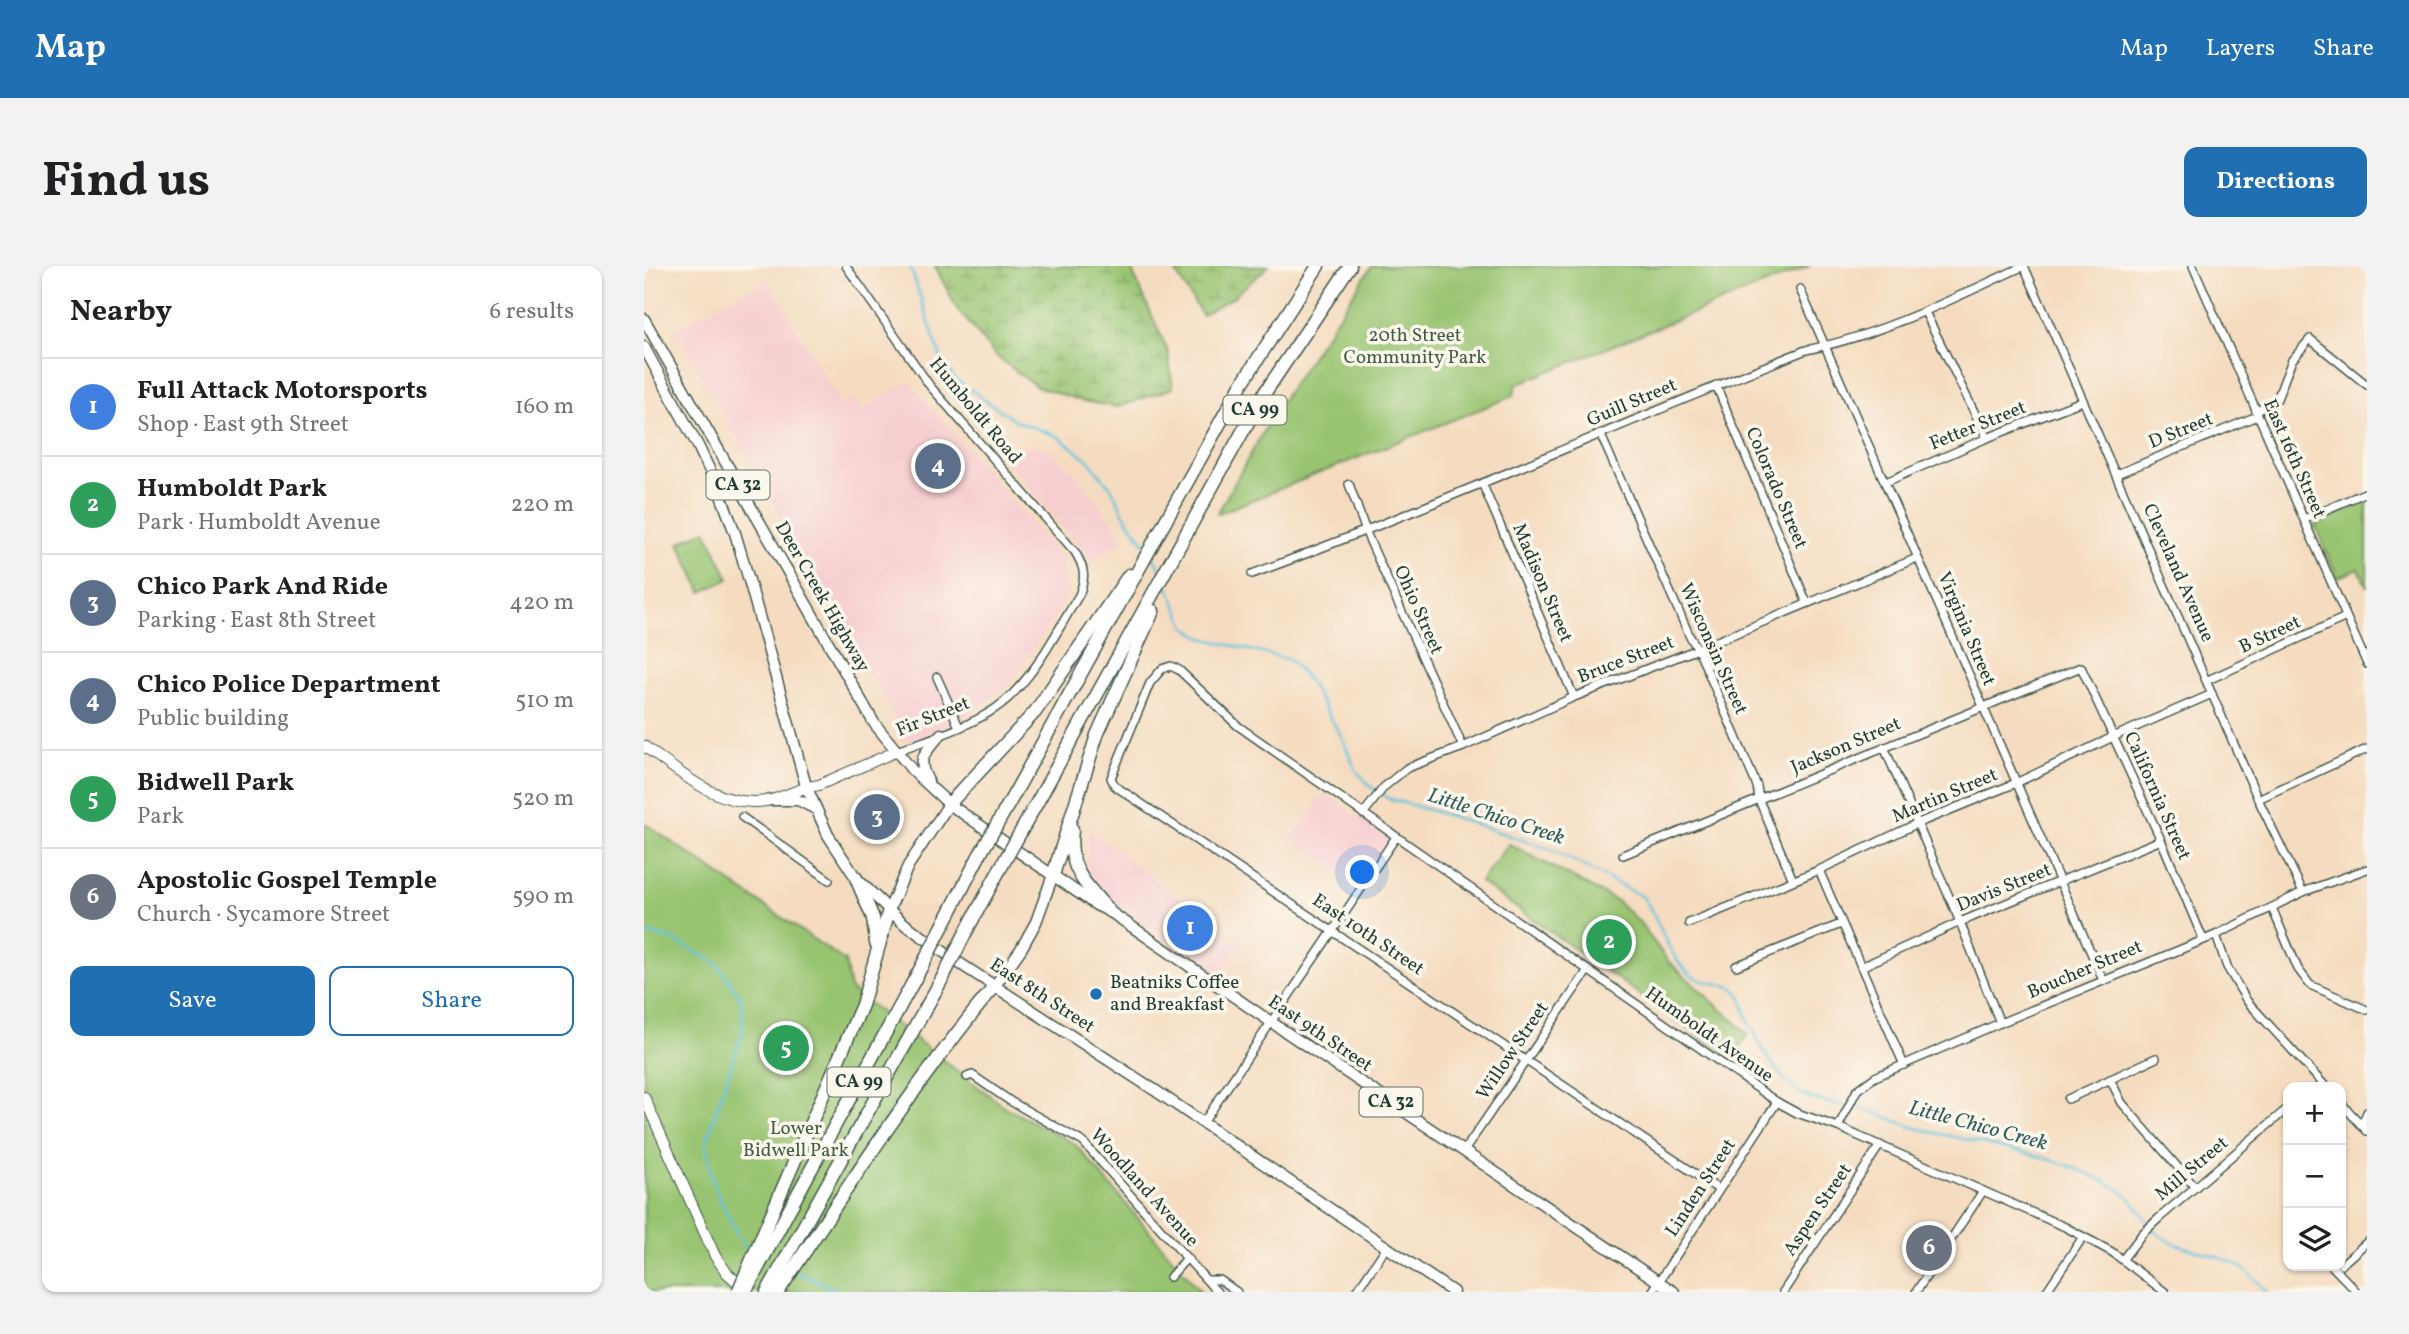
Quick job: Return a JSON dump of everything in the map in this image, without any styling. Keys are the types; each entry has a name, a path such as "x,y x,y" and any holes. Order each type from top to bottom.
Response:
{"highway":[{"name":"CA 99","path":"747,1292 979,856 1241,385 1318,266"},
{"name":"CA 99","path":"766,1292 942,979 1029,817 1157,597 1172,562 1262,397 1350,266"},
{"path":"949,804 1035,712 1128,576 1140,568"},
{"path":"1053,875 1097,735 1157,597"},
{"path":"1082,781 1072,831 1073,861 1081,880 1109,911"},
{"path":"856,878 873,918 876,954"},
{"path":"738,1292 862,1005 889,910"},
{"path":"778,1292 945,1047 994,987"}],"main road":[{"name":"Deer Creek Highway","path":"644,319 874,723 912,770 949,804"},
{"name":"CA 32","path":"644,347 698,446 735,533 806,786"},
{"path":"931,787 922,770 921,761 925,752 941,734"},
{"name":"East 8th Street","path":"806,786 814,808 856,878 902,922 994,987 1203,1123 1453,1292"},
{"path":"769,800 798,800 814,808"},
{"name":"East 9th Street","path":"949,804 1674,1292"},
{"path":"889,910 908,866 949,804"},
{"path":"994,987 1036,922 1053,875"}],"street":[{"name":"Humboldt Road","path":"846,266 930,386 1074,552 1085,571"},
{"name":"Guill Street","path":"1252,575 1367,532 1716,385 1806,350 1826,346 1925,312 2024,266"},
{"name":"Cleveland Avenue","path":"2024,266 2258,799 2304,892"},
{"name":"East 16th Street","path":"2193,266 2367,664"},
{"name":"Virginia Street","path":"1800,289 2104,980"},
{"path":"1925,312 1987,438"},
{"path":"2257,414 2277,399 2292,360 2310,339 2367,385"},
{"name":"Colorado Street","path":"1716,385 1807,603"},
{"name":"Fetter Street","path":"1886,482 2082,401"},
{"name":"D Street","path":"2117,474 2257,414"},
{"name":"Wisconsin Street","path":"1600,433 1690,637 1698,649 1757,786 1759,800 1793,880"},
{"name":"Madison Street","path":"1482,483 1574,696"},
{"name":"Ohio Street","path":"1349,484 1367,532 1463,747"},
{"path":"2304,519 2367,492"},
{"name":"Bruce Street","path":"1363,814 1384,787 1408,768 1463,747 1574,696 1698,649 1917,558"},
{"name":"Fir Street","path":"806,786 819,785 959,727 999,706 1024,681 1079,595 1085,571"},
{"name":"B Street","path":"2208,680 2346,617"},
{"name":"Humboldt Avenue","path":"1171,666 1204,692 1238,726 1777,1102 1797,1113 1880,1145 2083,1237 2123,1259 2165,1292"},
{"name":"East 10th Street","path":"1171,666 1162,669 1150,683 1111,778 1115,786 1718,1189"},
{"name":"Jackson Street","path":"1623,855 2081,667"},
{"name":"California Street","path":"2081,667 2203,939"},
{"path":"937,677 959,727"},
{"name":"Martin Street","path":"1689,923 1819,870 1916,824 2016,783 2212,694"},
{"path":"644,746 701,786 726,797 769,800 806,786"},
{"path":"1884,747 1960,922 2000,1023"},
{"path":"2258,799 2367,749"},
{"path":"741,800 739,809 742,817 829,880"},
{"path":"1203,1123 1396,837"},
{"name":"Davis Street","path":"1861,967 1960,922 2161,841"},
{"name":"Boucher Street","path":"1839,1127 1854,1094 1875,1077 2216,935 2304,892 2367,869"},
{"path":"1819,870 1904,1065"},
{"path":"2272,908 2298,969 2310,985 2367,1010"},
{"path":"1736,966 1841,924"},
{"path":"2216,935 2227,967 2247,1001 2321,1082"},
{"name":"Willow Street","path":"1464,1150 1588,970"},
{"path":"2068,1099 2155,1058"},
{"name":"Woodland Avenue","path":"967,1077 972,1075 1010,1101 1077,1137 1217,1292"},
{"path":"2110,1079 2122,1103 2195,1187"},
{"path":"644,1097 715,1256 727,1273 747,1292"},
{"name":"Linden Street","path":"1652,1292 1777,1102"},
{"path":"2346,1108 2364,1128"},
{"name":"Mill Street","path":"2123,1259 2142,1234 2158,1219 2283,1112"},
{"path":"2364,1128 2367,1112"},
{"name":"Aspen Street","path":"1783,1292 1880,1145"},
{"path":"1916,1292 1983,1191"},
{"path":"2046,1292 2083,1237"},
{"path":"2346,1259 2367,1242"},
{"path":"1356,1292 1387,1248"},
{"path":"1170,1277 1187,1258"},
{"path":"2341,1271 2357,1292"},
{"path":"1207,1280 1220,1280 1237,1292"}],"shaded area":[{"path":"768,280 842,406 855,399 862,410 909,381 1061,558 1067,597 1007,688 959,721 908,742 675,329"},
{"path":"1041,446 1073,470 1124,538 1092,562 1005,460 1019,447"},
{"path":"1324,793 1390,839 1358,886 1291,839"},
{"path":"1089,830 1241,943 1220,975 1123,910 1103,892 1087,870"}],"green space":[{"path":"935,266 1130,266 1168,352 1173,388 1118,407 1082,401 1036,386 997,357 957,309"},
{"path":"1172,266 1269,266 1232,298 1202,315"},
{"name":"20th Street Community Park","path":"1372,266 1810,266 1517,384 1513,396 1217,514 1275,411"},
{"path":"2367,500 2367,587 2359,569 2337,578 2315,525"},
{"path":"706,530 729,579 702,592 679,543"},
{"name":"Lower Bidwell Park","path":"644,823 845,961 850,989 1006,1108 1075,1144 1201,1292 644,1292"},
{"path":"1509,844 1617,901 1640,923 1668,961 1748,1034 1731,1059 1480,882"}],"waterway":[{"name":"Little Chico Creek","path":"910,266 942,361 955,379 1016,421 1057,436 1087,459 1112,489 1125,516 1147,547"},
{"name":"Little Chico Creek","path":"1152,555 1161,571"},
{"name":"Little Chico Creek","path":"1165,580 1186,627 1203,638 1290,660 1308,680 1341,736 1356,770 1371,787 1387,798 1555,851 1643,897 1671,951 1685,970 1694,977 1729,986 1738,992 1764,1050 1778,1072 1796,1090 1813,1099 1856,1107 1913,1127 2045,1158 2096,1177 2126,1195 2165,1239 2233,1263 2267,1292"},
{"path":"644,933 668,937 716,963 741,997 743,1032 706,1146 714,1186 737,1234 750,1252"},
{"path":"798,1273 842,1292"}],"place":[{"name":"Chico Police Department","path":"938,466"},
{"name":"Chico Park And Ride","path":"877,817"},
{"name":"Full Attack Motorsports","path":"1190,928"},
{"name":"Humboldt Park","path":"1609,942"},
{"name":"Beatniks Coffee and Breakfast","path":"1096,994"},
{"name":"Bidwell Park","path":"786,1048"},
{"name":"Apostolic Gospel Temple","path":"1929,1248"}]}
